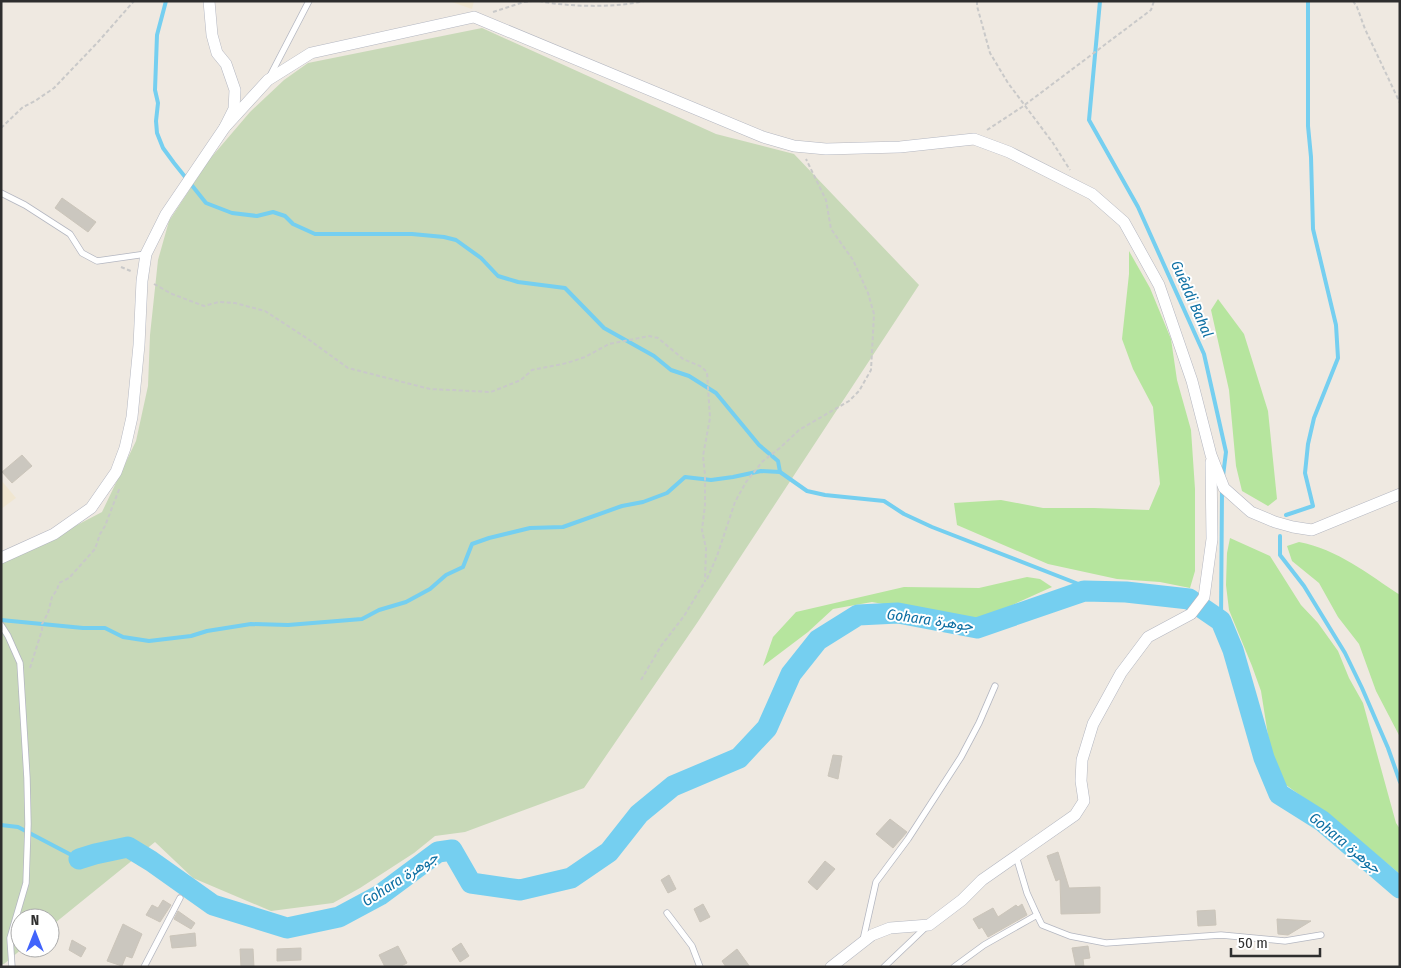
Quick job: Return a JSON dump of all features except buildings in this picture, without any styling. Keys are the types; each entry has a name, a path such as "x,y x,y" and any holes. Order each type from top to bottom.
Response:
{"street":[{"path":"208,1 217,52 226,64 235,90 234,108 225,127"},
{"path":"1,558 54,534 91,508 116,472 125,448 132,417 146,254 166,214 225,127 268,80 311,53 474,18 763,137 794,146 826,149 900,148 974,139 1009,152 1092,194 1124,222 1158,285 1192,381 1211,455 1224,488 1251,512 1293,527 1312,530 1400,494"},
{"path":"831,967 872,935 890,928 929,924 962,900 982,880 1075,815 1084,801 1081,781 1082,760 1093,724 1121,673 1148,637 1191,614 1204,597 1212,539 1211,455"}],"lane":[{"path":"268,80 309,1"},
{"path":"1,193 70,234 82,253 97,261 146,254"},
{"path":"1,625 20,663 27,778 26,883 10,938 12,967"},
{"path":"863,942 876,882 908,839 961,757 979,723 995,686"},
{"path":"1016,855 1027,893 1042,925 1070,936 1106,943 1220,935 1285,941 1321,934"},
{"path":"144,967 180,898"},
{"path":"667,913 692,946 700,967"},
{"path":"954,967 984,945 1036,915"},
{"path":"884,967 929,924"}],"path":[{"path":"1,128 23,107 54,88 134,1"},
{"path":"474,18 507,6 532,1"},
{"path":"539,1 574,6 644,1"},
{"path":"977,1 990,53 1008,83 1053,143 1074,175"},
{"path":"974,139 1024,106 1151,10 1154,1"},
{"path":"1353,1 1357,6 1365,29 1400,103"},
{"path":"641,680 661,646 684,616 705,582 717,556 735,502 746,482 763,461 799,430 849,400 858,391 871,370 874,314 868,293 853,260 832,229 826,200 808,162 794,146"},
{"path":"116,266 143,276 172,294 204,306 219,302 265,312 308,339 348,368 430,389 491,392 521,380 532,370 568,363 585,357 609,344 649,336 658,338 677,356 700,366 707,372 710,418 702,456 705,474 705,506 702,530 706,548 705,582"},
{"path":"29,670 52,597 59,583 69,578 95,548 121,486"}],"shaded area":[{"path":"449,1 474,1 472,9"},
{"path":"1,480 16,498 1,509"}],"green space":[{"path":"482,28 716,134 794,154 919,285 697,623 584,788 465,832 435,836 414,853 333,903 271,911 193,878 155,842 60,919 60,908 10,908 11,958 4,964 1,964 1,563 102,512 136,441 148,386 150,335 158,260 169,221 209,160 250,112 284,80 308,63"},
{"path":"1129,251 1150,288 1171,339 1177,380 1191,430 1195,489 1195,571 1190,588 1160,582 1117,579 1048,564 957,525 954,503 1001,500 1043,508 1149,510 1160,484 1153,407 1133,369 1122,339 1129,274"},
{"path":"1218,299 1244,334 1268,411 1277,499 1268,506 1242,491 1236,466 1229,390 1211,310"},
{"path":"1230,538 1270,556 1301,605 1318,623 1338,651 1349,678 1363,703 1396,823 1400,829 1400,874 1329,816 1286,785 1270,748 1261,691 1229,610 1226,585 1227,553"},
{"path":"1299,542 1313,545 1339,556 1400,595 1400,737 1376,691 1359,644 1338,617 1319,583 1292,561 1287,546"},
{"path":"1027,577 1040,579 1052,587 977,621 872,602 833,609 808,632 763,666 773,637 796,612 904,587 979,588"}],"waterway":[{"path":"166,1 157,35 155,90 158,103 157,133 163,148 206,203 232,213 257,216 273,212 285,216 293,224 315,234 412,234 444,237 456,240 481,258 498,276 518,282 565,288 604,328 654,356 671,370 689,376 716,393 759,445 778,461 780,472"},
{"name":"Guêddi Bahal","path":"1100,1 1089,120 1138,207 1204,354 1226,452 1223,476"},
{"path":"1286,515 1313,506 1305,473 1308,444 1314,418 1338,358 1336,325 1313,229 1308,126 1308,1"},
{"path":"1,620 83,628 105,628 123,637 149,641 191,636 207,631 251,624 288,625 362,619 379,610 406,602 430,589 446,575 463,567 472,544 530,528 563,527 622,506 643,502 667,493 685,477 711,480 761,471 780,472 807,491 825,495 884,501 904,514 932,527 1099,592"},
{"name":"Guêddi Bahal","path":"1221,621 1222,490"},
{"path":"1280,536 1280,555 1304,586 1345,653 1388,748 1400,782"},
{"name":"Gohara جوهرة","path":"79,859 128,847 213,905 287,928 339,917 380,895 438,852 452,850 471,883 520,890 571,878 609,852 639,814 673,786 739,758 767,728 791,674 818,640 858,615 898,613 977,628 1084,591 1126,592 1189,599 1221,621 1233,650 1264,758 1279,794 1322,821 1400,888"},
{"path":"1,825 18,827 79,859"}]}
